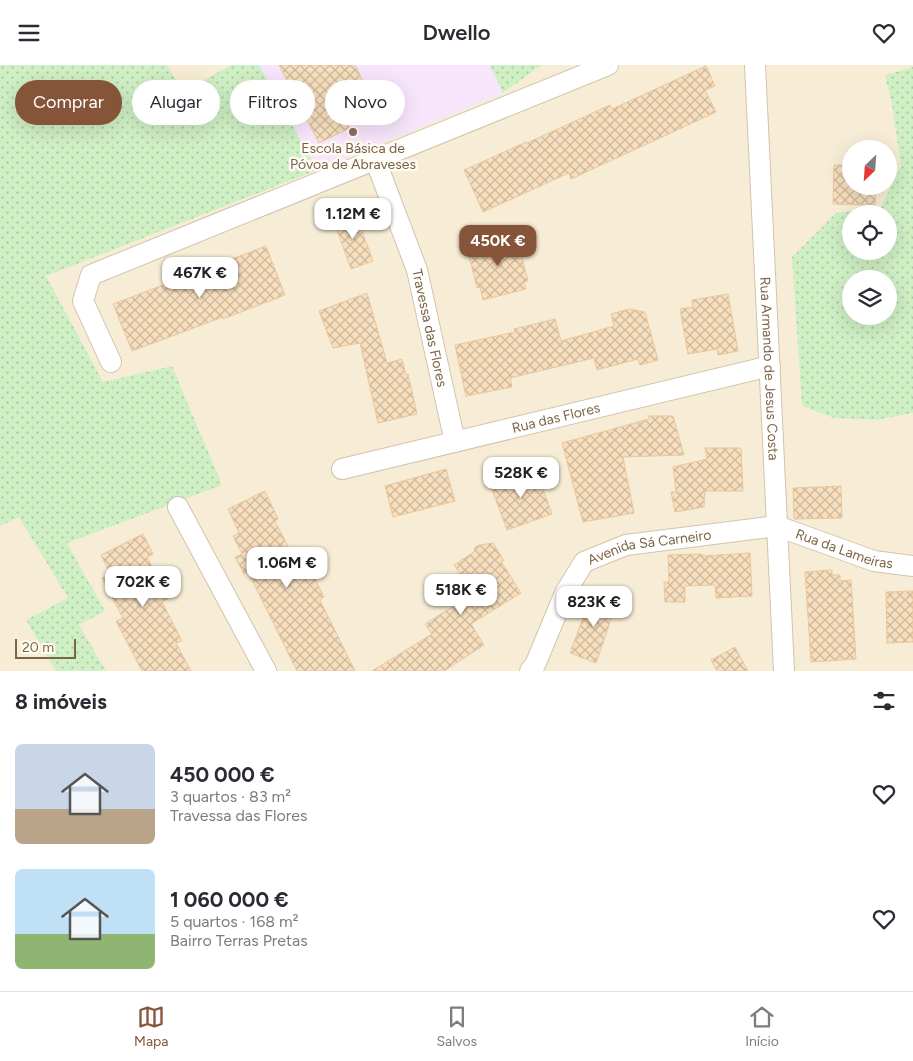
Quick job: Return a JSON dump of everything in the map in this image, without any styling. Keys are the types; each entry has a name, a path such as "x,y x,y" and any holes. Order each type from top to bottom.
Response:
{"street":[{"path":"111,362 83,301 91,275 608,65"},
{"name":"Rua Armando de Jesus Costa","path":"755,65 784,671"},
{"name":"Travessa das Flores","path":"376,159 417,270 455,442"},
{"name":"Rua das Flores","path":"342,469 770,366"},
{"path":"178,507 266,671"},
{"name":"Rua da Lameiras","path":"778,526 874,561 913,566"},
{"name":"Avenida Sá Carneiro","path":"530,671 564,593 584,562 626,545 778,526"}],"shaded area":[{"path":"0,65 490,65 504,93 542,65 913,65 913,67 885,75 897,140 842,140 842,195 887,195 882,205 842,205 842,212 836,213 802,406 834,418 877,420 913,413 913,671 0,671"},
{"name":"Escola Básica de Póvoa de Abraveses","path":"259,65 490,65 503,93 317,170 292,125 315,125 315,80 267,80"},
{"path":"898,146 901,166 898,172"}],"green space":[{"path":"0,65 167,65 176,80 132,80 132,125 220,125 220,80 204,80 231,65 259,65 267,80 230,80 230,125 292,125 317,170 46,276 103,382 172,366 222,485 67,543 105,611 79,625 106,671 56,671 26,620 68,598 19,517 0,526"},
{"path":"490,65 542,65 503,93"},
{"path":"913,67 913,413 877,420 834,418 802,406 792,257 836,213 842,212 842,260 897,260 897,205 882,205 887,195 898,195 898,172 901,166 892,105 885,75"}],"building":[{"path":"279,65 355,65 362,80 325,80 325,125 348,125 350,128 319,143 310,125 315,125 315,80 287,80"},
{"path":"706,66 715,86 705,90 716,112 571,179 569,173 483,212 464,170 610,105 612,109"},
{"path":"834,165 842,165 842,195 876,195 875,205 833,204"},
{"path":"355,211 373,261 351,269 333,219"},
{"path":"516,235 528,281 524,282 526,289 483,300 480,287 477,288 467,248"},
{"path":"266,246 285,295 132,351 113,304"},
{"path":"367,293 387,363 402,359 406,375 408,374 417,414 378,423 360,343 333,348 319,311"},
{"path":"728,294 738,351 718,355 717,349 688,354 680,309 693,307 692,300"},
{"path":"629,309 645,312 658,360 640,365 638,359 597,370 594,358 510,378 512,387 466,396 455,345 515,332 514,329 555,319 561,341 614,326 611,314"},
{"path":"649,416 673,416 684,455 623,457 634,513 583,522 562,443 649,419"},
{"path":"705,448 741,448 743,491 705,491 704,507 675,512 671,492 676,492 673,467 707,459"},
{"path":"535,467 552,514 507,530 490,484"},
{"path":"446,469 455,501 393,517 385,486"},
{"path":"841,486 842,518 794,519 793,488"},
{"path":"265,491 278,519 275,521 291,552 295,550 303,567 308,565 324,597 320,600 355,671 297,671 248,572 244,574 235,557 242,554 233,536 239,533 228,509"},
{"path":"143,534 153,554 147,557 168,599 162,602 182,641 176,643 191,671 142,671 116,621 123,618 102,578 110,574 101,555"},
{"path":"493,543 504,561 501,561 521,593 471,624 484,645 444,671 372,671 432,634 425,624 473,594 454,565 474,552 475,547"},
{"path":"750,553 752,596 716,598 715,585 685,586 685,602 665,602 664,582 669,582 668,555 702,554 703,556"},
{"path":"832,570 832,575 840,575 840,581 851,580 856,659 811,662 805,572"},
{"path":"913,591 913,642 887,643 886,592"},
{"path":"592,593 617,602 596,663 570,653"},
{"path":"735,647 748,671 717,671 711,660"}],"place":[{"name":"Escola Básica de Póvoa de Abraveses","path":"353,132"}]}
